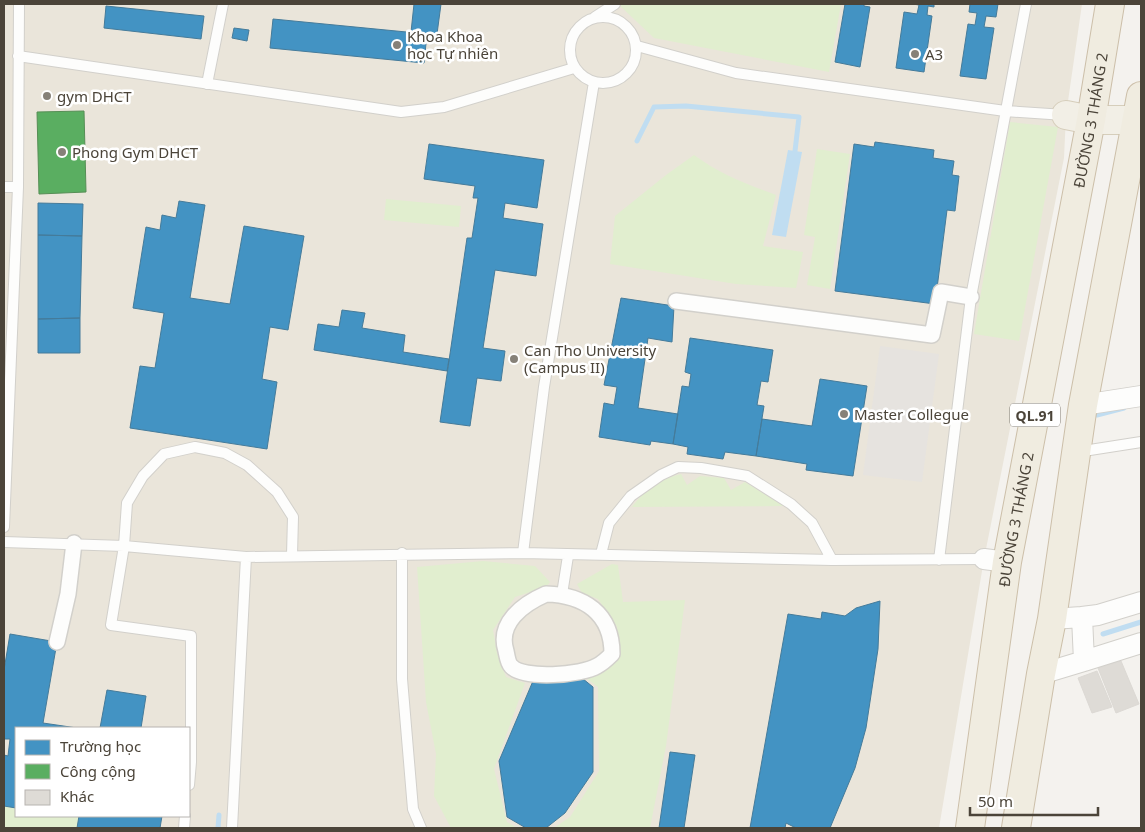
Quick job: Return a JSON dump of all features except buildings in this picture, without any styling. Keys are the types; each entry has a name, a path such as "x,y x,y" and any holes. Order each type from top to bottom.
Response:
{"highway":[{"name":"ĐƯỜNG 3 THÁNG 2","path":"970,828 996,561 1078,118 1110,4"},
{"name":"QL.91","path":"1016,828 1041,674 1052,619 1084,405 1139,108"}],"main road":[{"path":"1078,118 1139,108"}],"street":[{"path":"676,301 932,335 941,292 972,296"},
{"path":"1084,405 1141,396"},
{"path":"57,642 68,594 74,543"},
{"path":"546,594 562,594 591,606 603,618 612,637 612,654 597,667 575,672 522,674 510,666 504,645 505,631 513,617 528,602 546,594"},
{"path":"1052,619 1098,615 1141,602"},
{"path":"1082,617 1084,661"},
{"path":"1041,674 1141,643"}],"lane":[{"path":"4,527 18,187 19,4"},
{"path":"207,84 223,4"},
{"path":"592,18 607,17 621,21 629,28 637,46 633,65 621,78 603,84 586,79 574,68 570,52 573,35 584,22 615,4"},
{"path":"939,560 972,296 1026,4"},
{"path":"637,46 736,72 1005,111 1078,118"},
{"path":"18,56 401,112 444,107 574,68"},
{"path":"523,553 544,387 594,82"},
{"path":"4,186 18,187"},
{"path":"1076,452 1141,442"},
{"path":"190,774 191,636 112,625 124,546 127,503 143,476 164,454 195,446 225,453 247,466 277,492 293,517 292,555"},
{"path":"601,554 609,523 631,496 660,474 678,468 701,468 747,476 791,504 812,523 832,560"},
{"path":"4,542 74,543 246,556 523,553 568,556 601,554 832,560 996,561"},
{"path":"402,553 402,680 413,809 421,828"},
{"path":"232,828 246,556"},
{"path":"562,594 568,556"}],"shaded area":[{"name":"Can Tho University (Campus II)","path":"4,4 1082,4 1066,115 1064,158 984,559 939,828 4,828"},
{"path":"880,346 939,354 922,482 863,475"}],"green space":[{"path":"618,4 841,4 829,72 654,38"},
{"path":"1010,122 1058,127 1019,341 974,334"},
{"path":"817,149 850,154 830,289 807,285 815,237 804,235"},
{"path":"694,155 723,173 776,195 763,246 803,252 796,288 736,284 610,264 615,216"},
{"path":"386,199 461,206 459,227 384,220"},
{"path":"681,474 687,485 700,476 724,478 731,490 745,482 784,506 632,507 642,494 653,486 665,479"},
{"path":"483,561 535,566 550,582 546,587 515,597 493,630 497,653 506,677 525,683 494,769 507,822 517,828 451,828 434,796 436,754 426,702 417,567"},
{"path":"612,564 618,565 623,602 685,600 666,746 650,828 554,828 570,817 599,771 598,687 583,676 617,654 617,627 598,599 582,593 577,584"},
{"path":"4,806 15,808 15,817 79,817 77,828 4,828"}],"water":[{"path":"788,150 802,152 786,237 772,235"}],"waterway":[{"path":"637,141 654,107 686,106 799,117 795,151"},
{"path":"1097,415 1124,408"},
{"path":"1103,634 1141,622"},
{"path":"218,828 219,815"}],"place":[{"name":"Khoa Khoa học Tự nhiên","path":"397,45"},
{"name":"A3","path":"915,54"},
{"name":"gym DHCT","path":"47,96"},
{"name":"Phong Gym DHCT","path":"62,152"},
{"name":"Can Tho University (Campus II)","path":"514,359"},
{"name":"Master Collegue","path":"844,414"}]}
